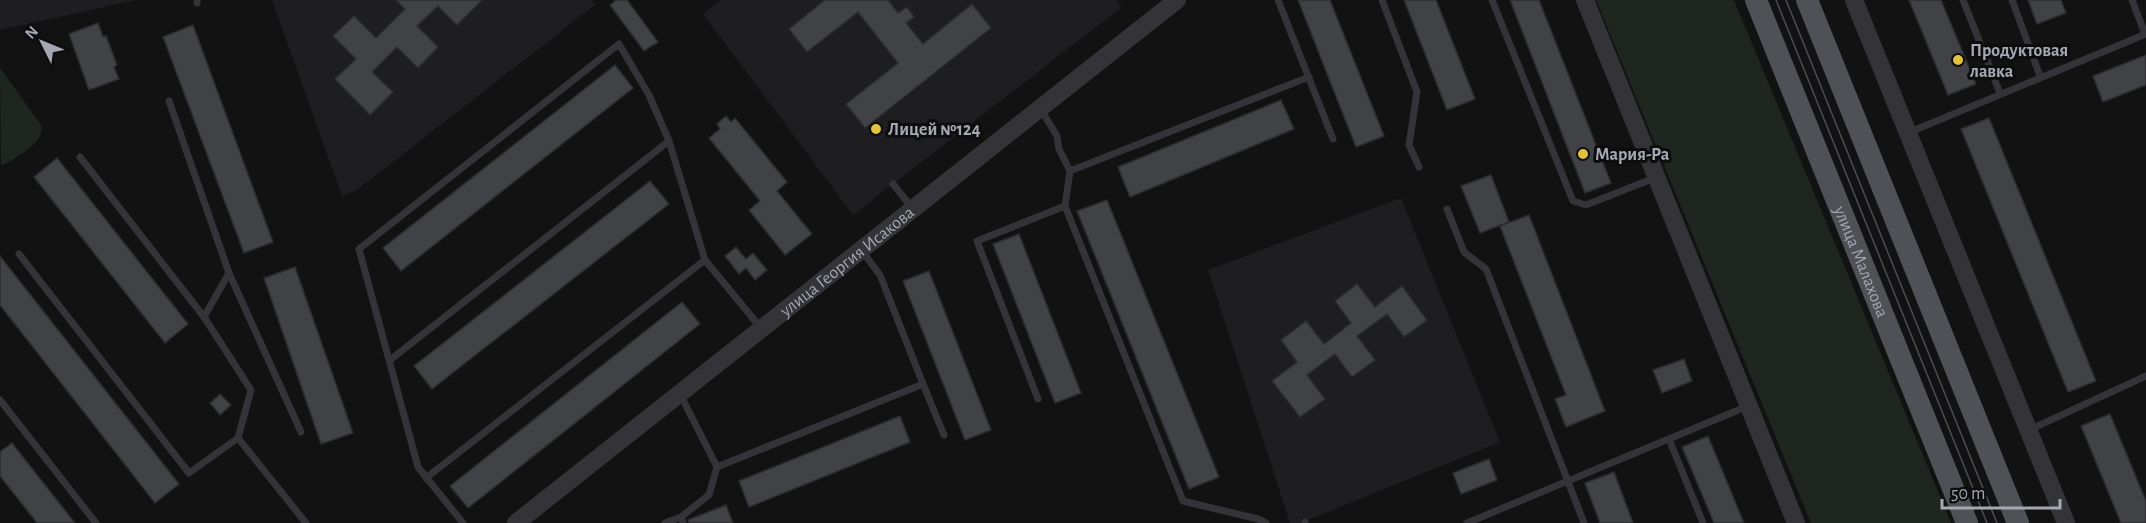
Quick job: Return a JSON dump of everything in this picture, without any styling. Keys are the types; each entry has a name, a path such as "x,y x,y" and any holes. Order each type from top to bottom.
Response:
{"main road":[{"name":"улица Малахова","path":"1756,0 1967,523"},
{"path":"1807,0 2018,523"}],"street":[{"name":"улица Георгия Исакова","path":"516,523 1177,0"},
{"path":"1585,0 1796,523"},
{"path":"1854,0 2066,523"}],"lane":[{"path":"1278,0 1333,139"},
{"path":"1382,0 1417,92 1409,145 1419,167"},
{"path":"1492,0 1573,201 1586,205 1657,177"},
{"path":"1963,0 2001,93"},
{"path":"2012,0 2040,75"},
{"path":"1907,133 2040,75 2146,34 2132,0"},
{"path":"463,523 418,467 359,249 620,44 649,95 669,141 705,260 762,329"},
{"path":"1070,171 1308,77"},
{"path":"169,101 229,273 301,432"},
{"path":"1040,108 1057,136 1059,149 1070,171 1065,206 1183,501 1258,519 1266,523"},
{"path":"390,360 669,141"},
{"path":"19,254 189,473 238,438 251,390 204,317 80,157"},
{"path":"893,184 913,208"},
{"path":"1038,399 977,241 1065,206"},
{"path":"1447,210 1464,252 1486,269 1584,523"},
{"path":"862,250 880,274 944,435"},
{"path":"426,478 705,260"},
{"path":"204,317 229,273"},
{"path":"2028,430 2146,376"},
{"path":"717,467 923,384"},
{"path":"665,523 682,520 710,495 717,467 680,393"},
{"path":"0,400 96,523"},
{"path":"1467,523 1748,406"},
{"path":"238,438 306,523"},
{"path":"1669,439 1703,523"}],"shaded area":[{"path":"0,0 136,0 0,30"},
{"path":"272,0 591,0 595,5 357,190 342,196"},
{"name":"Лицей №124","path":"720,0 1116,0 1122,7 853,215 703,14"},
{"path":"1596,0 1734,0 1951,523 1811,523"},
{"path":"0,68 41,125 39,137 30,148 1,165"},
{"path":"1401,198 1500,442 1301,523 1290,523 1208,270"}],"building":[{"path":"396,0 482,0 457,25 438,6 417,26 438,47 418,68 397,47 372,72 393,92 370,115 335,79 356,59 333,36 354,16 376,38 405,9"},
{"path":"616,0 627,0 658,42 644,51 610,5"},
{"path":"825,0 888,0 898,13 907,7 914,17 906,23 923,44 972,4 991,28 865,128 846,104 898,63 858,12 807,52 789,29"},
{"path":"1298,0 1330,0 1384,136 1356,147"},
{"path":"1404,0 1436,0 1475,99 1447,110"},
{"path":"1510,0 1539,0 1611,183 1585,193"},
{"path":"1909,0 1941,0 1976,84 1948,95"},
{"path":"2028,0 2061,0 2066,13 2037,24"},
{"path":"98,23 103,37 106,36 117,65 114,67 119,79 89,90 69,34"},
{"path":"193,25 273,242 244,253 163,37"},
{"path":"2146,55 2146,85 2103,102 2093,76"},
{"path":"615,65 633,88 401,271 383,248"},
{"path":"1281,100 1294,129 1130,197 1118,167"},
{"path":"726,116 731,122 735,118 787,182 777,191 812,234 785,255 749,210 760,201 709,138 720,129 717,124"},
{"path":"1989,118 2096,381 2068,392 1961,129"},
{"path":"57,158 188,324 165,343 34,177"},
{"path":"1491,175 1509,222 1480,233 1461,186"},
{"path":"650,181 669,204 432,389 414,366"},
{"path":"1107,200 1219,477 1189,489 1077,211"},
{"path":"1529,215 1605,411 1566,427 1555,399 1566,395 1500,226"},
{"path":"1019,234 1081,393 1055,403 993,244"},
{"path":"736,247 746,259 753,253 767,270 755,280 746,268 739,274 725,256"},
{"path":"0,256 179,484 155,503 0,305"},
{"path":"295,267 353,433 321,444 264,278"},
{"path":"929,271 991,430 965,440 903,281"},
{"path":"1357,284 1375,307 1402,286 1427,320 1404,337 1387,314 1357,336 1375,360 1352,377 1335,354 1307,375 1325,399 1300,417 1272,381 1297,362 1281,340 1306,321 1324,344 1351,323 1335,301"},
{"path":"682,302 700,324 468,508 450,486"},
{"path":"1684,359 1692,381 1662,393 1653,370"},
{"path":"220,394 231,405 220,415 210,403"},
{"path":"2110,414 2146,501 2146,523 2121,523 2081,426"},
{"path":"900,416 910,442 749,507 739,481"},
{"path":"1708,436 1744,523 1714,523 1682,447"},
{"path":"12,443 75,523 37,523 0,476 0,452"},
{"path":"1489,459 1497,480 1461,494 1453,473"},
{"path":"1614,472 1633,523 1600,523 1585,483"},
{"path":"726,505 733,523 689,523 688,520"}],"tram line":[{"path":"1776,0 1987,523"},
{"path":"1786,0 1997,523"}],"place":[{"name":"Продуктовая лавка","path":"1958,60"},
{"name":"Лицей №124","path":"876,129"},
{"name":"Мария-Ра","path":"1583,154"}]}
